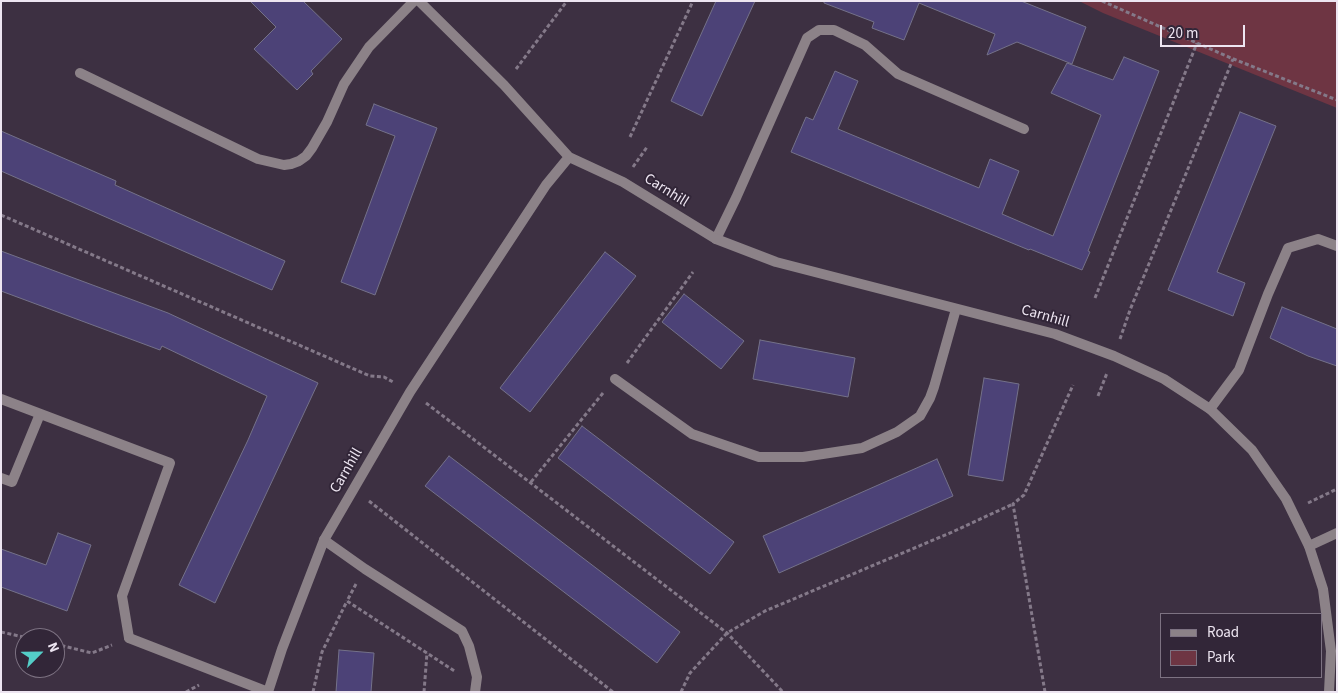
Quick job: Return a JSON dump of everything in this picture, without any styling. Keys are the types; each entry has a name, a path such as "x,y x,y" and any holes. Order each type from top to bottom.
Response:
{"street":[{"path":"80,73 258,158 284,165 292,164 306,156 312,148 327,122 344,84 369,47 414,1"},
{"name":"Carnhill","path":"419,1 504,85 569,157 623,182 716,239 776,262 1055,334 1114,356 1164,379 1210,409 1252,450 1286,499 1309,546 1324,598 1331,651 1329,692"},
{"path":"716,239 807,38 819,30 834,30 865,45 898,74 1024,129"},
{"name":"Carnhill","path":"268,692 282,648 324,540 410,392 546,186 569,157"},
{"path":"1210,409 1239,370 1288,248 1318,239 1337,246"},
{"path":"615,378 692,434 759,457 803,457 862,448 897,432 920,416 934,387 956,309"},
{"path":"1,399 170,463 122,596 129,638 268,692"},
{"path":"1,478 12,482 40,414"},
{"path":"1309,546 1337,532"},
{"path":"324,540 462,631 469,646 476,678 476,689"}],"path":[{"path":"504,85 567,1"},
{"path":"630,137 693,1"},
{"path":"1102,1 1233,59 1337,100"},
{"path":"1095,298 1197,43"},
{"path":"1123,328 1233,59"},
{"path":"1,215 370,376 384,377 410,392 434,408 728,633 783,692"},
{"path":"681,692 690,673 728,633 765,611 950,533 1013,504 1024,495 1073,385"},
{"path":"353,489 613,692"},
{"path":"1292,511 1337,489"},
{"path":"1013,504 1045,692"},
{"path":"313,692 322,652 365,568"},
{"path":"347,601 476,689"},
{"path":"1,632 15,635"},
{"path":"65,646 92,653 129,638"},
{"path":"424,692 427,654"}],"green space":[{"path":"1079,1 1337,1 1337,108 1103,13"}],"building":[{"path":"250,1 303,1 342,39 311,71 313,74 297,90 254,49 276,27"},
{"path":"716,1 755,1 702,116 671,101"},
{"path":"824,1 1021,1 1086,27 1072,64 1017,42 987,55 995,34 919,3 904,40 872,28 874,22 824,3"},
{"path":"1124,57 1159,71 1082,270 791,152 806,117 813,120 835,71 858,81 838,129 979,188 990,159 1019,171 1002,214 1053,236 1101,115 1051,93 1067,63 1113,80"},
{"path":"374,104 437,128 375,295 341,282 395,136 366,125"},
{"path":"1240,112 1276,126 1217,272 1245,283 1233,316 1168,290"},
{"path":"1,131 116,181 115,185 285,261 272,290 1,171"},
{"path":"1,251 168,313 318,383 215,603 179,585 267,396 162,346 160,350 1,291"},
{"path":"605,252 636,276 530,412 500,388"},
{"path":"684,294 744,341 721,369 662,322"},
{"path":"1282,307 1337,329 1337,366 1308,356 1270,338"},
{"path":"760,340 855,358 848,397 753,379"},
{"path":"984,378 1019,384 1003,481 968,475"},
{"path":"582,426 734,542 710,574 558,458"},
{"path":"449,456 680,632 657,663 425,486"},
{"path":"937,459 953,496 779,573 763,536"},
{"path":"58,533 91,545 67,611 1,587 1,549 46,565"},
{"path":"339,650 374,653 371,692 336,692"}]}
